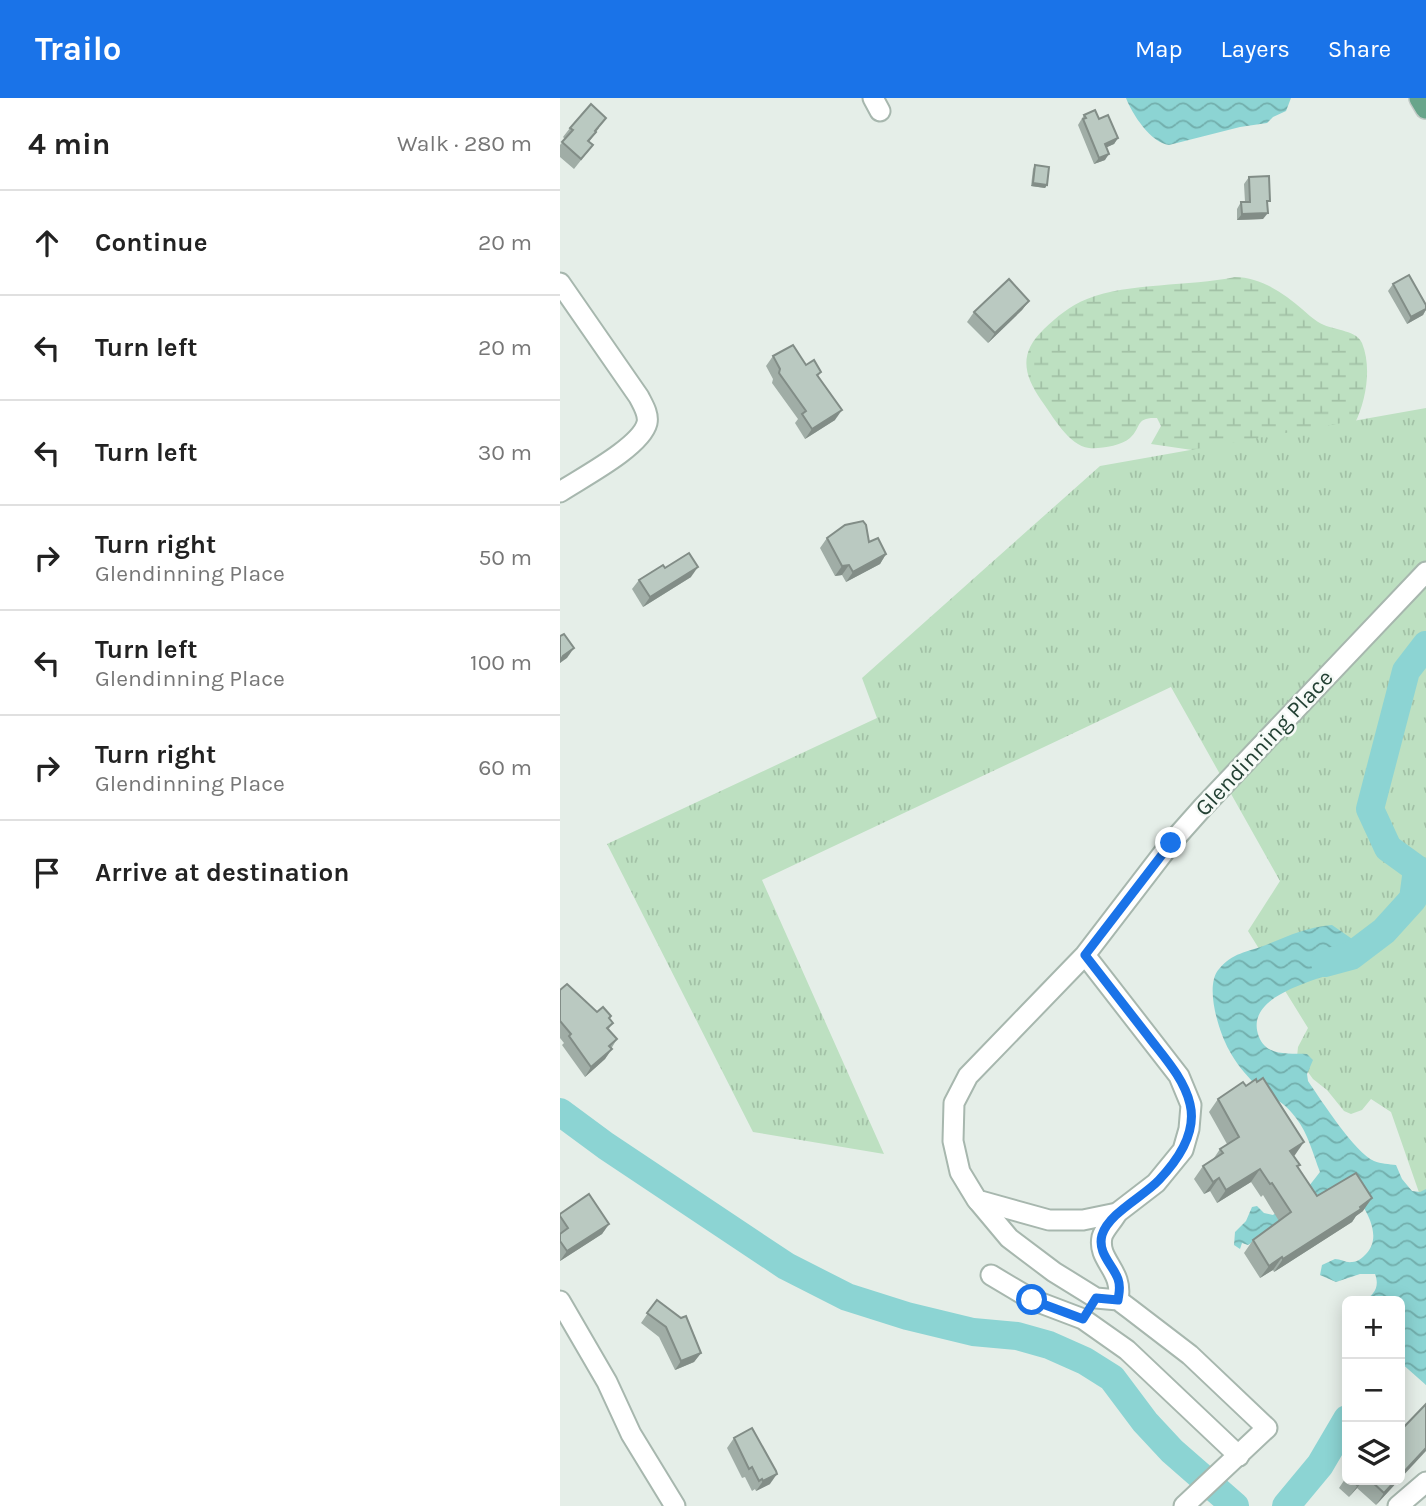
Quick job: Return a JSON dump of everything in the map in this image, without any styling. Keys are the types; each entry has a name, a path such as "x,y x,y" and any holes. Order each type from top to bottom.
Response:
{"main road":[{"path":"1420,98 1426,108"}],"street":[{"path":"560,283 639,397 647,414 647,423 633,444 560,492"},
{"name":"Glendinning Place","path":"1096,1298 1054,1272 1009,1238 977,1200 957,1162 953,1141 954,1103 968,1076 1085,955 1171,843 1275,729 1426,572"},
{"path":"1085,955 1179,1076 1191,1105 1189,1129 1183,1150 1156,1183 1117,1213 1103,1233 1101,1245 1118,1278 1118,1300"},
{"path":"977,1200 1049,1220 1083,1220 1117,1213"},
{"path":"991,1275 1032,1300 1083,1319 1127,1350 1239,1456"},
{"path":"1083,1319 1096,1298 1118,1300 1190,1355 1267,1428 1184,1506"},
{"path":"560,1301 607,1382 631,1434 675,1506"},
{"path":"1398,1506 1426,1482"}],"green space":[{"path":"1235,277 1271,287 1318,322 1351,333 1359,339 1365,352 1367,373 1365,394 1355,423 1199,451 1151,444 1161,426 1157,418 1145,419 1130,438 1110,446 1089,448 1068,436 1041,400 1027,372 1030,347 1044,329 1075,305 1104,294 1140,287"},
{"path":"1426,408 1426,1196 1423,1204 1391,1112 1371,1099 1362,1110 1351,1114 1344,1111 1327,1090 1313,1079 1297,1057 1298,1047 1308,1028 1248,931 1280,881 1171,687 762,880 884,1154 753,1132 607,844 877,718 862,678 1100,466"}],"water":[{"path":"1126,98 1291,98 1286,111 1267,123 1169,145 1149,133 1137,119"},
{"path":"1332,925 1358,943 1361,953 1359,964 1292,988 1275,997 1263,1008 1257,1021 1259,1037 1267,1048 1273,1051 1307,1054 1313,1060 1307,1074 1308,1081 1358,1148 1374,1161 1396,1165 1402,1179 1412,1191 1420,1192 1426,1189 1426,1385 1405,1366 1405,1296 1370,1296 1377,1283 1375,1274 1360,1274 1336,1282 1320,1275 1322,1265 1335,1259 1356,1261 1366,1254 1371,1246 1373,1237 1369,1217 1347,1183 1248,1245 1242,1243 1240,1249 1234,1245 1235,1232 1246,1221 1252,1207 1257,1206 1264,1213 1273,1215 1309,1186 1320,1172 1307,1137 1296,1118 1255,1084 1229,1050 1215,1009 1215,977 1229,959 1290,935"}],"building":[{"path":"591,104 606,118 588,141 593,145 581,159 562,142 573,130 570,128"},
{"path":"1095,110 1099,119 1108,115 1118,138 1105,144 1109,154 1099,158 1083,119 1086,118 1084,115"},
{"path":"1035,165 1049,167 1047,185 1033,183"},
{"path":"1269,176 1268,213 1242,214 1241,202 1250,202 1249,177"},
{"path":"1409,275 1426,305 1426,309 1411,317 1393,284"},
{"path":"1009,279 1029,301 995,333 974,312"},
{"path":"793,345 806,365 814,360 821,372 817,375 842,410 812,429 802,414 806,411 779,373 780,369 773,356"},
{"path":"863,521 869,542 878,538 886,554 853,572 849,565 842,566 827,538 845,525"},
{"path":"689,553 698,567 650,597 639,580"},
{"path":"564,634 574,648 560,661 560,636"},
{"path":"567,984 597,1012 603,1007 611,1016 609,1018 613,1023 607,1028 617,1039 609,1046 612,1049 591,1067 560,1021 560,990"},
{"path":"1263,1078 1304,1142 1290,1151 1317,1196 1356,1173 1372,1198 1360,1207 1361,1209 1269,1266 1253,1240 1291,1212 1272,1183 1270,1184 1260,1169 1226,1190 1219,1178 1213,1182 1203,1166 1223,1153 1220,1149 1239,1137 1218,1099 1243,1082 1246,1086"},
{"path":"589,1194 609,1224 567,1251 560,1241 560,1234 568,1228 560,1214"},
{"path":"657,1300 681,1318 686,1316 701,1353 681,1361 666,1327 647,1313"},
{"path":"1426,1404 1426,1448 1405,1471 1405,1426"},
{"path":"752,1428 777,1474 763,1481 759,1481 752,1467 749,1469 734,1438"},
{"path":"1375,1485 1391,1485 1384,1493"}],"waterway":[{"path":"1325,963 1351,956 1384,931 1413,899 1417,869 1388,848 1370,809 1406,671 1426,645"},
{"path":"560,1112 606,1146 786,1266 847,1297 907,1316 973,1332 1017,1336 1049,1345 1085,1361 1112,1378 1145,1422 1172,1451 1235,1506"},
{"path":"1286,1506 1320,1465 1345,1422"}],"route":[{"path":"1032,1300 1083,1319 1096,1298 1118,1300 1118,1278 1101,1245 1103,1233 1117,1213 1156,1183 1183,1150 1189,1129 1191,1105 1179,1076 1085,955 1171,843"}]}
